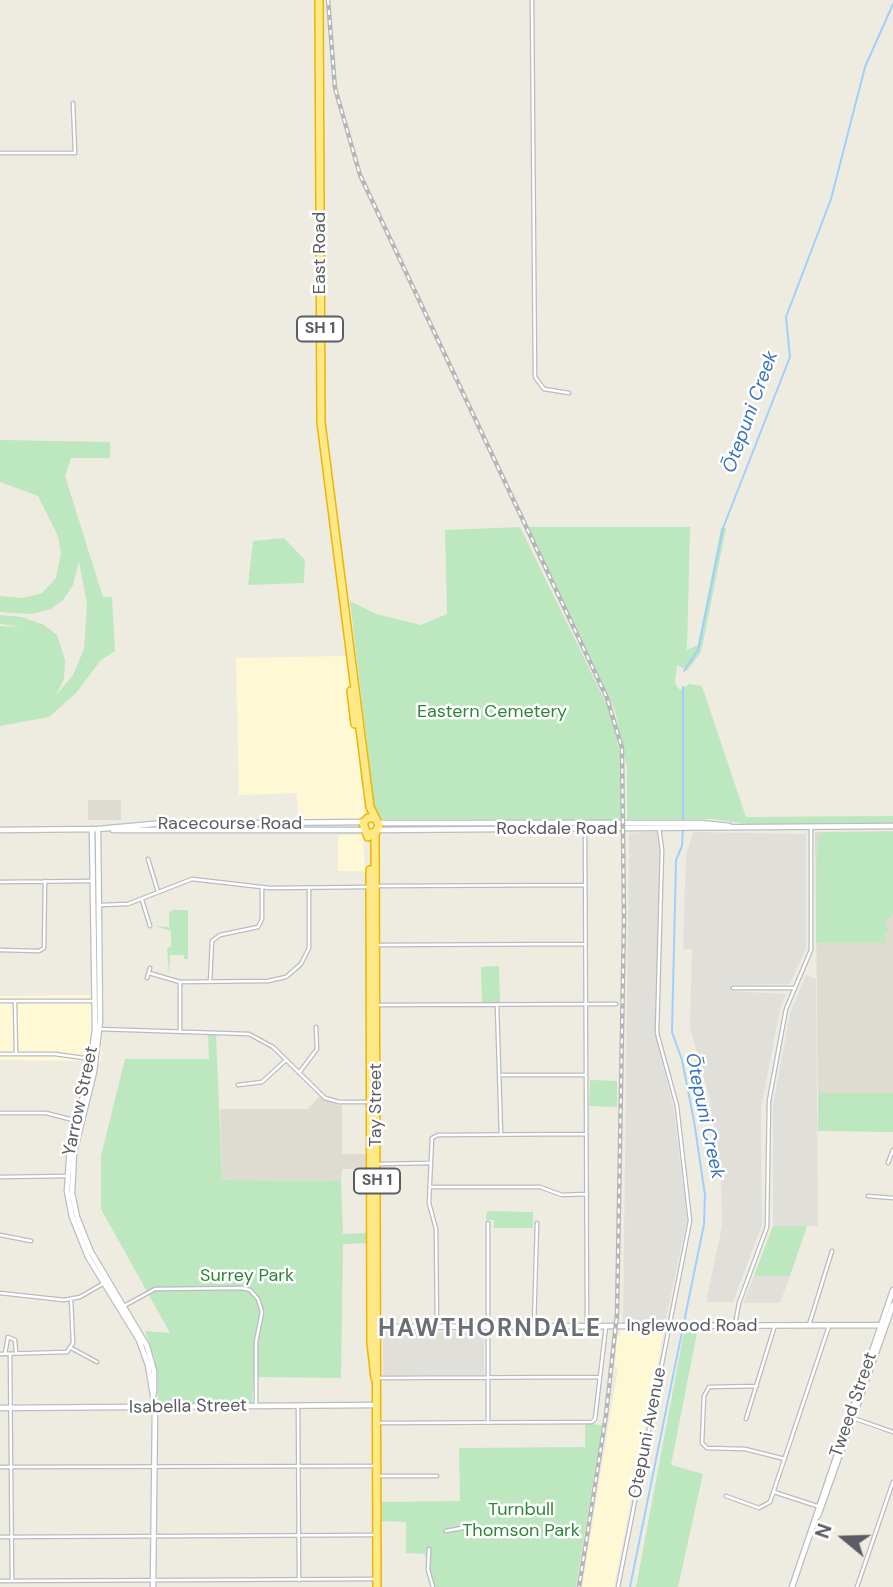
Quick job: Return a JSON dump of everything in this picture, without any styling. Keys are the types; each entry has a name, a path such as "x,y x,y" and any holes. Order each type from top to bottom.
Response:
{"highway":[{"name":"East Road","path":"319,0 321,412 371,826"},
{"name":"Tay Street","path":"371,826 377,1583"}],"street":[{"path":"532,0 535,377 544,389 569,393"},
{"path":"0,153 75,153 73,103"},
{"name":"Rockdale Road","path":"371,826 893,826"},
{"name":"Racecourse Road","path":"0,830 371,826"},
{"path":"585,826 587,1326"},
{"name":"Otepuni Avenue","path":"618,1587 690,1221 677,1106 657,1033 662,850 659,826"},
{"path":"734,1325 739,1303 767,1227 768,1108 784,1018 811,945 811,827"},
{"name":"Yarrow Street","path":"95,829 97,1029 94,1059 69,1176 72,1217 104,1284 142,1346 154,1394 153,1587"},
{"path":"148,859 158,892"},
{"path":"96,905 126,904 192,879 262,887 309,888 585,885"},
{"path":"0,950 39,951 44,948 45,881"},
{"path":"0,882 96,881"},
{"path":"210,982 212,941 217,935 258,927 262,919 262,887"},
{"path":"149,973 180,982 271,981 295,970 309,948 309,888"},
{"path":"141,899 150,926"},
{"path":"373,945 585,944"},
{"path":"147,978 150,968"},
{"path":"180,982 180,1031"},
{"path":"733,988 795,989"},
{"path":"0,1001 98,1001"},
{"path":"15,1001 16,1054"},
{"path":"373,1004 616,1004"},
{"path":"497,1004 501,1135"},
{"path":"299,1073 317,1049 316,1027"},
{"path":"97,1029 248,1034 269,1044 329,1099 373,1102"},
{"path":"0,1055 55,1054 94,1059"},
{"path":"238,1085 265,1081 286,1060"},
{"path":"501,1075 586,1075"},
{"path":"0,1113 46,1113 79,1121"},
{"path":"437,1327 436,1229 430,1206 429,1163 432,1138 438,1135 586,1134"},
{"path":"888,1163 893,1150"},
{"path":"374,1163 429,1163"},
{"path":"0,1177 69,1176"},
{"path":"430,1187 540,1187 562,1195 587,1194"},
{"path":"868,1196 893,1198"},
{"path":"488,1223 488,1423"},
{"path":"534,1326 537,1223"},
{"path":"0,1235 31,1241"},
{"path":"809,1325 832,1251"},
{"path":"0,1293 71,1300 104,1284"},
{"path":"121,1309 155,1289 250,1290 258,1299 262,1312 256,1342 256,1406"},
{"name":"Tweed Street","path":"792,1587 884,1325 893,1290"},
{"path":"71,1300 71,1348"},
{"name":"Tweed Street","path":"884,1325 893,1305"},
{"path":"746,1419 775,1325"},
{"path":"726,1496 762,1508 770,1502 829,1325"},
{"name":"Inglewood Road","path":"374,1327 884,1325"},
{"path":"376,1423 591,1423 596,1419 606,1326"},
{"path":"16,1354 15,1340 10,1337 5,1340 2,1354 16,1354 64,1353 71,1348"},
{"path":"71,1348 97,1362"},
{"path":"10,1354 12,1581"},
{"path":"375,1378 600,1377"},
{"path":"757,1386 709,1387 704,1396 702,1443 707,1448 745,1448 785,1460"},
{"path":"298,1405 299,1580"},
{"name":"Isabella Street","path":"0,1408 375,1405"},
{"path":"852,1418 893,1432"},
{"path":"0,1467 376,1466"},
{"path":"376,1476 437,1476"},
{"path":"857,1587 893,1482"},
{"path":"774,1492 821,1507"},
{"path":"446,1531 473,1525"},
{"path":"0,1537 377,1535"},
{"path":"429,1549 428,1570 433,1587"},
{"path":"197,1580 197,1587"},
{"path":"251,1580 251,1587"},
{"path":"310,1580 310,1587"},
{"path":"0,1581 310,1580 377,1583"},
{"path":"33,1581 33,1587"},
{"path":"88,1581 88,1587"}],"shaded area":[{"path":"347,656 365,815 362,820 298,819 297,793 239,795 236,658"},
{"path":"88,800 121,800 121,820 88,820"},
{"path":"893,831 893,1093 818,1093 815,832"},
{"path":"693,832 806,834 806,948 790,984 731,985 731,991 786,994 780,1010 761,1108 762,1225 733,1302 706,1302 722,1226 721,1179 710,1100 690,1027 692,949 683,949 686,855"},
{"path":"629,833 657,833 660,851 655,1033 674,1110 687,1220 666,1319 662,1322 623,1323"},
{"path":"338,835 363,835 365,871 338,871"},
{"path":"806,975 816,979 818,1226 773,1226 773,1105 790,1013"},
{"path":"104,995 101,1061 0,1060 0,996"},
{"path":"319,1097 342,1106 342,1154 367,1154 367,1169 342,1169 341,1181 222,1180 220,1109 308,1109"},
{"path":"754,1276 790,1276 780,1303 743,1303"},
{"path":"621,1330 664,1330 614,1587 582,1587 618,1368 615,1367 617,1336 620,1336"},
{"path":"383,1332 484,1332 484,1375 383,1375"}],"green space":[{"path":"0,440 110,442 110,458 71,458 65,476 103,597 112,597 115,651 101,660 76,693 49,717 0,726 0,626 22,627 0,624 0,615 22,617 44,625 57,635 65,660 64,679 56,695 73,675 84,649 87,604 79,562 73,585 63,600 51,609 32,614 0,612 0,596 23,598 42,593 56,578 61,553 58,536 38,496 0,482"},
{"name":"Eastern Cemetery","path":"520,527 611,713 622,762 622,820 380,819 375,811 350,601 376,614 421,625 447,614 445,530"},
{"name":"Eastern Cemetery","path":"528,527 690,527 687,650 698,645 721,528 726,528 701,652 687,671 677,665 675,683 680,690 689,684 702,686 746,817 893,816 893,824 747,824 713,819 627,819 627,768 615,711"},
{"path":"284,538 305,560 304,583 248,585 253,541"},
{"path":"823,832 893,832 893,913 886,923 889,932 885,933 885,943 816,943 817,838"},
{"path":"188,910 188,959 184,959 184,955 170,955 169,975 167,948 171,947 171,931 155,926 169,927 169,912"},
{"path":"499,966 500,1002 482,1003 481,967"},
{"name":"Surrey Park","path":"208,1032 216,1032 222,1180 341,1181 343,1234 369,1233 368,1243 343,1244 341,1378 254,1377 252,1404 159,1405 155,1360 145,1331 170,1333 101,1209 101,1156 125,1059 209,1059"},
{"path":"590,1080 617,1081 617,1107 589,1106"},
{"path":"818,1093 893,1093 893,1132 818,1131"},
{"path":"487,1211 533,1212 533,1228 494,1228 494,1220 486,1220"},
{"path":"773,1226 807,1226 790,1276 754,1276"},
{"path":"684,1332 697,1333 671,1465 703,1474 678,1587 636,1587"},
{"name":"Turnbull Thomson Park","path":"585,1424 602,1425 576,1587 431,1587 425,1554 406,1553 406,1522 381,1521 381,1502 460,1501 459,1448 585,1447"}],"waterway":[{"name":"Ōtepuni Creek","path":"684,671 698,650 723,528 790,357 786,317 831,199 865,67 893,4"},
{"name":"Ōtepuni Creek","path":"683,687 683,822"},
{"name":"Ōtepuni Creek","path":"630,1587 704,1224 705,1195 694,1121 682,1060 672,1032 676,860 682,846 683,828"}],"railway":[{"path":"328,0 335,88 360,175 607,698 622,748 624,919 617,1314 606,1415 579,1587"}],"district":[{"name":"HAWTHORNDALE","path":"490,1330"}]}
